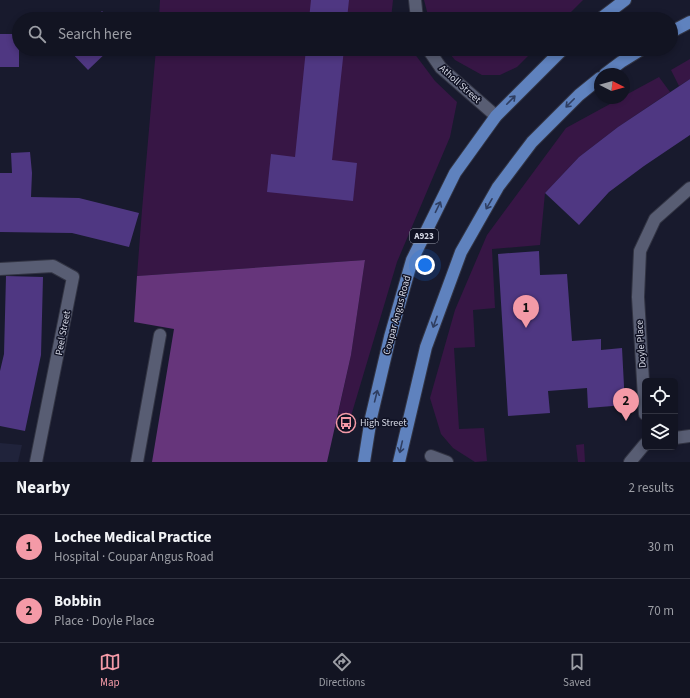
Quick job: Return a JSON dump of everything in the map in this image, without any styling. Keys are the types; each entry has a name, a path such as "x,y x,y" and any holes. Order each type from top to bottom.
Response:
{"main road":[{"path":"609,12 625,0"},
{"path":"678,28 690,22"},
{"name":"Coupar Angus Road","path":"364,462 370,418 390,337 412,260 455,173 496,116 556,56"},
{"path":"613,68 631,56"},
{"path":"399,462 426,347 461,252 498,187 532,142 579,95 594,83"}],"street":[{"path":"414,0 416,12"},
{"name":"Atholl Street","path":"433,56 441,68 496,116"},
{"name":"Doyle Place","path":"643,378 638,297 640,251 656,219 690,188"},
{"name":"Peel Street","path":"0,269 53,266 72,277 66,315 36,462"},
{"path":"137,462 160,335"},
{"path":"678,438 690,436"},
{"path":"630,462 642,448"},
{"path":"431,456 447,462"}],"shaded area":[{"path":"160,0 393,0 392,12 159,12"},
{"path":"424,0 583,0 571,12 427,12"},
{"path":"155,56 416,56 435,81 457,102 450,137 397,262 351,416 338,414 351,355 365,260 137,276"},
{"path":"452,56 528,56 517,67 500,75 482,75 455,60"},
{"path":"690,59 690,79 679,86 671,70"},
{"path":"659,77 670,92 618,127 579,157 545,193 540,245 492,249 495,308 473,310 475,347 454,348 459,429 484,428 487,461 475,462 453,448 441,434 430,398 455,310 487,235 566,128 610,104 630,104 630,93"},
{"path":"365,260 351,355 327,462 152,462 174,329 134,322 137,276"},
{"path":"0,443 22,445 18,462 0,462"},
{"path":"584,444 585,462 578,462 576,445"}],"building":[{"path":"311,0 349,0 348,12 310,12"},
{"path":"0,34 12,34 12,56 19,56 19,67 0,67"},
{"path":"75,56 103,56 88,70"},
{"path":"305,56 343,56 332,160 357,163 353,201 267,192 271,154 295,157"},
{"path":"690,79 690,135 609,192 579,225 545,193 579,157 618,127"},
{"path":"30,152 32,173 31,197 79,198 139,213 129,247 72,233 0,232 0,173 12,173 11,153"},
{"path":"539,251 540,275 567,274 572,341 601,339 601,350 622,348 625,405 588,408 587,388 548,391 550,413 508,416 498,254"},
{"path":"6,276 43,277 41,355 25,431 0,426 0,371 4,354"}],"place":[{"name":"Lochee Medical Practice","path":"526,328"},
{"name":"Bobbin","path":"626,421"},
{"name":"High Street","path":"346,423"}]}
